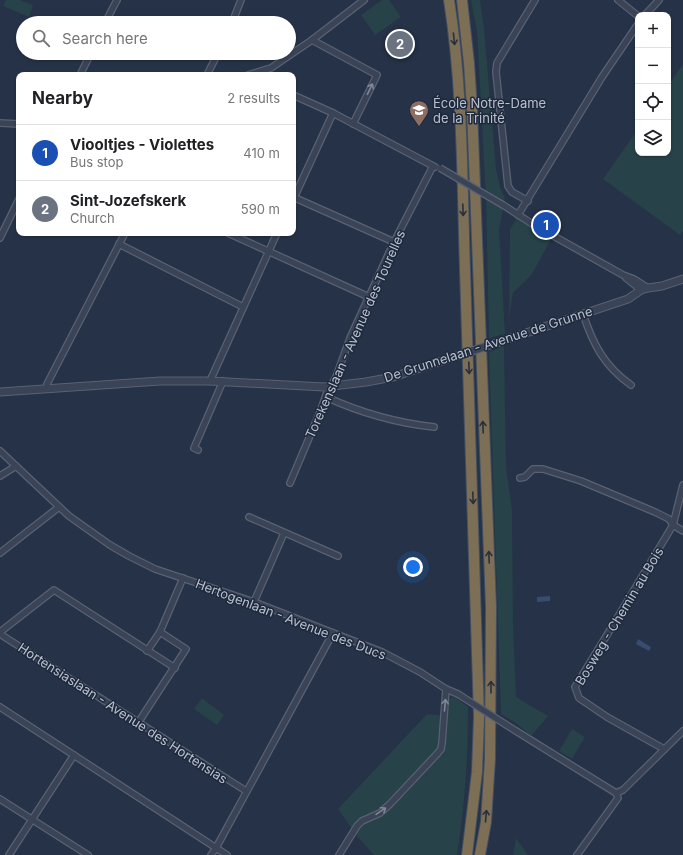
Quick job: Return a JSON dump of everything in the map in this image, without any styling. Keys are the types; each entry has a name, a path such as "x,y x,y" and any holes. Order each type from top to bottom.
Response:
{"highway":[{"path":"449,0 459,108 470,392 479,717 477,772 468,855"},
{"path":"462,0 472,108 490,607 490,759 486,822 480,855"}],"street":[{"path":"109,16 117,0"},
{"path":"235,16 241,0"},
{"path":"296,51 312,40 356,3 364,0"},
{"path":"528,200 512,192 508,186 496,72 497,63 535,0"},
{"path":"618,0 635,14"},
{"path":"648,12 659,0"},
{"path":"518,215 602,77 635,28"},
{"path":"312,40 377,75 353,124"},
{"path":"82,72 88,60"},
{"path":"208,72 214,60"},
{"path":"260,72 271,68 283,60"},
{"path":"296,96 333,113 433,166 440,168 518,215 648,288"},
{"path":"296,194 333,113"},
{"path":"0,123 16,124"},
{"name":"Torekenslaan - Avenue des Tourelles","path":"290,483 350,338 394,242 433,166"},
{"path":"296,199 394,242"},
{"path":"0,238 16,205"},
{"path":"47,389 47,384 123,236"},
{"path":"234,236 369,297"},
{"path":"210,381 276,236"},
{"path":"119,244 243,307"},
{"path":"623,275 640,290"},
{"name":"De Grunnelaan - Avenue de Grunne","path":"0,392 160,381 224,381 324,387 366,382 393,377 628,299 640,290 662,286 683,279"},
{"path":"583,314 599,354 618,376 631,385"},
{"path":"198,450 194,448 224,381"},
{"path":"326,397 373,414 413,425 434,427"},
{"name":"Hertogenlaan - Avenue des Ducs","path":"0,451 59,507 81,525 123,552 155,569 254,602 382,652 420,672 446,689 458,694 616,793"},
{"path":"0,476 16,466"},
{"path":"520,478 525,477 533,469 543,469 581,481 669,519 673,525 683,531"},
{"name":"Bosweg - Chemin au Bois","path":"664,749 606,717 579,698 575,686 673,525 683,485"},
{"path":"0,553 59,507"},
{"path":"249,517 338,556"},
{"path":"254,602 284,533"},
{"path":"147,651 160,632 183,578"},
{"path":"0,633 54,590 175,668"},
{"path":"138,723 186,649 160,632"},
{"name":"Hortensiaslaan - Avenue des Hortensias","path":"0,633 246,791"},
{"path":"212,855 333,633"},
{"path":"339,855 362,821 380,813 437,754 442,743 446,689"},
{"path":"0,707 227,855"},
{"path":"577,855 618,798 616,793 623,790 683,731"},
{"path":"9,855 74,755"},
{"path":"0,799 88,855"}],"green space":[{"path":"6,0 20,0 33,5 29,16 3,6"},
{"path":"382,0 389,0 401,17 375,35 361,15"},
{"path":"471,0 480,0 484,29 496,169 500,187 505,199 499,229 505,334 489,338 486,199 477,31"},
{"path":"683,64 683,231 680,235 603,179 635,133 635,156 671,156 671,82"},
{"path":"517,218 551,239 532,274 513,293 509,319 510,229"},
{"path":"504,346 506,467 512,510 513,624 516,697 548,716 531,736 516,723 501,714 489,352"},
{"path":"452,697 456,698 468,707 466,781 457,855 374,855 357,836 338,809 427,714 447,716 448,701"},
{"path":"202,698 224,715 217,725 194,709"},
{"path":"572,729 585,737 572,759 559,751"},
{"path":"516,838 528,855 513,855"}],"water":[{"path":"550,596 550,601 537,602 537,597"},
{"path":"638,639 651,647 649,651 636,644"}],"place":[{"name":"Sint-Jozefskerk","path":"400,44"},
{"name":"École Notre-Dame de la Trinité","path":"419,127"},
{"name":"Viooltjes - Violettes","path":"546,225"}]}
